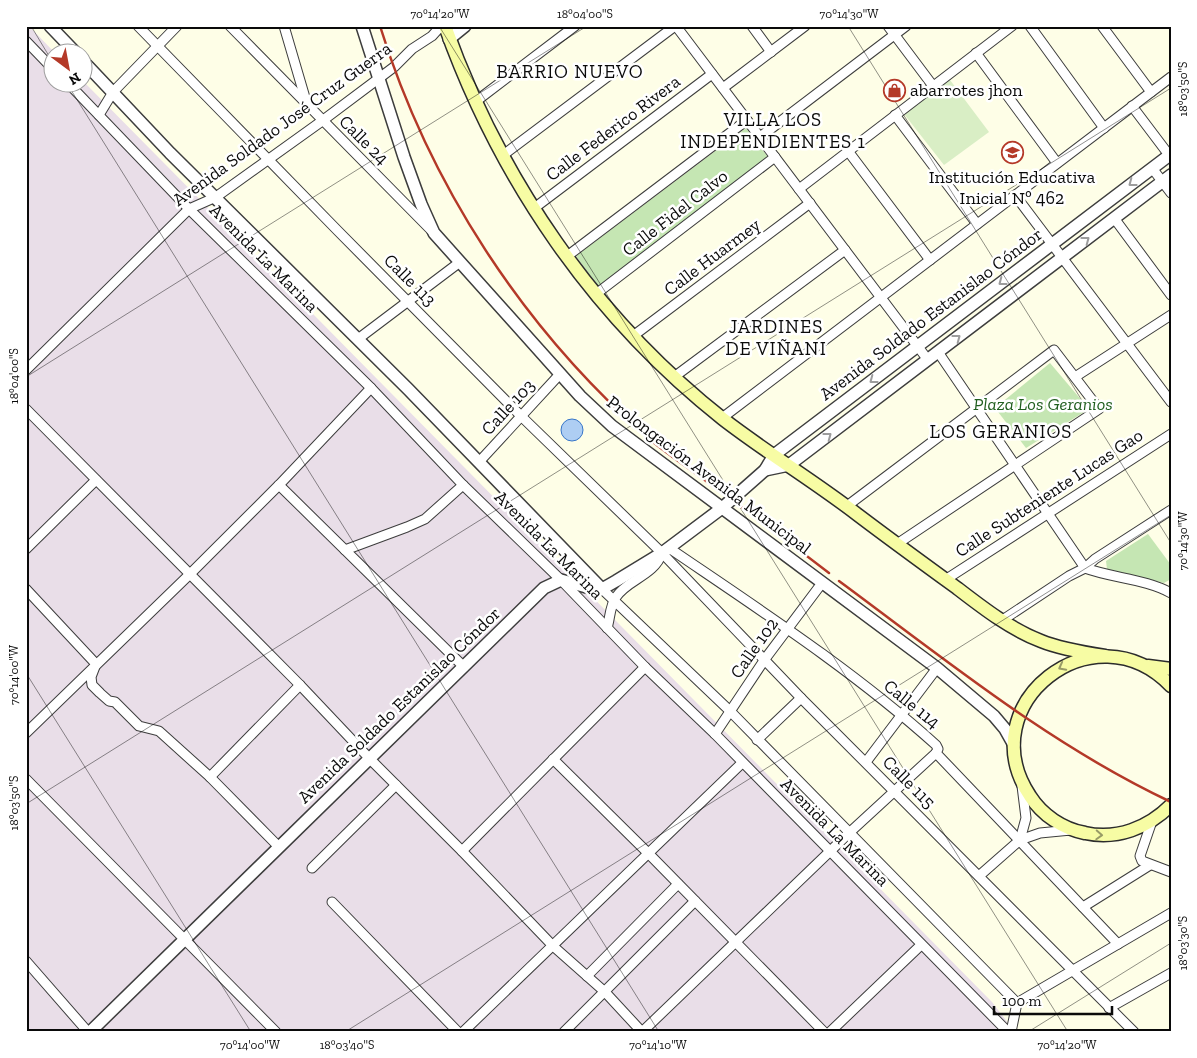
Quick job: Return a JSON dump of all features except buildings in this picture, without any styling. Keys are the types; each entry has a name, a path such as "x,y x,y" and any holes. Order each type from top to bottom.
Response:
{"main road":[{"name":"Prolongación Avenida Municipal","path":"445,26 475,102 502,156 533,209 566,257 596,294 633,336 674,377 722,418 847,506 1001,621 1042,642 1126,659 1145,666 1158,674 1171,686"},
{"name":"Prolongación Avenida Municipal","path":"1105,656 1074,662 1056,671 1039,684 1022,710 1016,730 1014,745 1015,761 1021,781 1031,799 1046,814 1072,830 1092,835 1113,835 1134,830 1161,817 1171,805"},
{"path":"1145,666 1171,669"}],"street":[{"path":"50,26 65,42"},
{"name":"Calle 113","path":"138,26 522,416 665,550"},
{"path":"99,115 113,92 177,26"},
{"name":"Calle 24","path":"230,26 434,233"},
{"path":"284,26 307,103"},
{"name":"Prolongación Avenida Municipal","path":"362,26 414,185 434,233 560,374 612,426 937,668 994,716 1005,729 1014,745"},
{"name":"Avenida Soldado José Cruz Guerra","path":"26,370 189,209 216,197 322,121 394,67 412,49 432,36 441,26"},
{"path":"432,36 449,39 465,26"},
{"path":"475,102 575,26"},
{"path":"502,156 676,26 928,360"},
{"path":"752,26 771,52"},
{"path":"723,88 805,26"},
{"path":"888,26 933,86"},
{"path":"760,137 906,26"},
{"path":"799,189 1012,26"},
{"path":"1030,26 1104,128"},
{"path":"1102,26 1151,92"},
{"path":"26,41 42,58"},
{"path":"976,53 1057,163"},
{"name":"Avenida La Marina","path":"92,70 170,153 358,339 602,589 730,711 1017,1003"},
{"name":"Calle Federico Rivera","path":"533,209 712,74"},
{"path":"722,418 1171,77"},
{"name":"Avenida La Marina","path":"77,92 189,209 371,388 463,485 561,580 645,667 715,734 921,945 1010,1032"},
{"path":"1132,106 1170,155"},
{"path":"895,115 977,224"},
{"path":"566,257 747,120"},
{"path":"848,151 930,260"},
{"name":"Avenida Soldado Estanislao Cóndor","path":"602,589 665,550 722,508 765,470 774,455 1170,155"},
{"name":"Calle Fidel Calvo","path":"596,294 775,157"},
{"path":"1152,168 1166,179 1171,194"},
{"name":"Avenida Soldado Estanislao Cóndor","path":"765,470 789,466 1166,179"},
{"path":"1015,195 1171,402"},
{"name":"Calle Huarmey","path":"633,336 810,203"},
{"path":"1114,218 1171,295"},
{"path":"674,377 845,250"},
{"path":"358,339 460,262"},
{"path":"1075,377 1126,342 1171,315"},
{"path":"847,506 1054,350 1099,409 897,544"},
{"path":"938,352 1085,568 1098,573 1169,590"},
{"name":"Calle 103","path":"479,462 560,374"},
{"path":"26,733 279,485 371,388"},
{"path":"26,409 300,685 553,946 605,992 642,1032 737,943 849,833 936,753"},
{"name":"Calle Subteniente Lucas Gao","path":"946,580 1171,434"},
{"path":"26,549 96,480"},
{"path":"279,485 464,667"},
{"path":"345,550 425,519 463,485"},
{"path":"1001,621 1069,576 1085,568 1095,559 1171,510"},
{"path":"608,628 614,599 621,591 653,569 665,550"},
{"name":"Calle 114","path":"665,550 787,629 902,715 936,745 938,749 936,753 1118,944"},
{"name":"Calle 115","path":"665,550 801,698 1134,1032"},
{"path":"561,580 590,588 602,589"},
{"name":"Avenida Soldado Estanislao Cóndor","path":"89,1032 544,588 561,580"},
{"name":"Calle 102","path":"715,734 765,659 822,583"},
{"path":"26,589 96,664"},
{"path":"96,664 90,677 92,684 100,693 109,701 115,702 139,726 159,731 210,777 279,846"},
{"path":"462,851 645,667"},
{"path":"866,762 937,668"},
{"path":"210,777 300,685"},
{"path":"757,740 801,698"},
{"path":"553,759 824,1032"},
{"path":"463,1032 742,763"},
{"path":"26,779 276,1032"},
{"path":"1020,840 1026,818 1021,781"},
{"path":"312,868 396,785"},
{"path":"1161,817 1140,856 1142,861 1171,872"},
{"path":"979,876 1020,840 1040,833 1072,830"},
{"path":"1083,907 1150,864"},
{"path":"587,976 678,884"},
{"path":"564,1032 696,901"},
{"path":"332,902 458,1032"},
{"path":"1010,1032 1017,1003 1171,913"},
{"path":"830,1032 921,945"},
{"path":"26,961 89,1032"},
{"path":"1109,1008 1171,973"}],"shaded area":[{"path":"26,26 29,26 44,42 42,42 42,92 92,92 92,90 992,1002 1015,1032 26,1032"}],"green space":[{"path":"950,80 989,132 944,165 904,114"},
{"path":"746,128 768,157 599,288 576,256"},
{"name":"Plaza Los Geranios","path":"1050,363 1089,409 1026,448 995,408"},
{"path":"1148,534 1171,565 1171,579 1164,583 1107,569 1106,561"}],"water":[{"path":"572,419 580,422 583,430 580,438 572,441 564,438 561,430 564,422"}],"railway":[{"path":"380,26 400,85 425,142 453,197 485,250 521,301 560,349 602,395 647,437 829,573"},
{"path":"839,581 959,671 1041,728 1083,755 1171,802"}],"place":[{"name":"abarrotes jhon","path":"894,90"},
{"name":"Institución Educativa Inicial Nº 462","path":"1012,152"}],"district":[{"name":"BARRIO NUEVO","path":"570,71"},
{"name":"VILLA LOS INDEPENDIENTES 1","path":"773,130"},
{"name":"JARDINES DE VIÑANI","path":"776,337"},
{"name":"LOS GERANIOS","path":"1001,431"}]}
